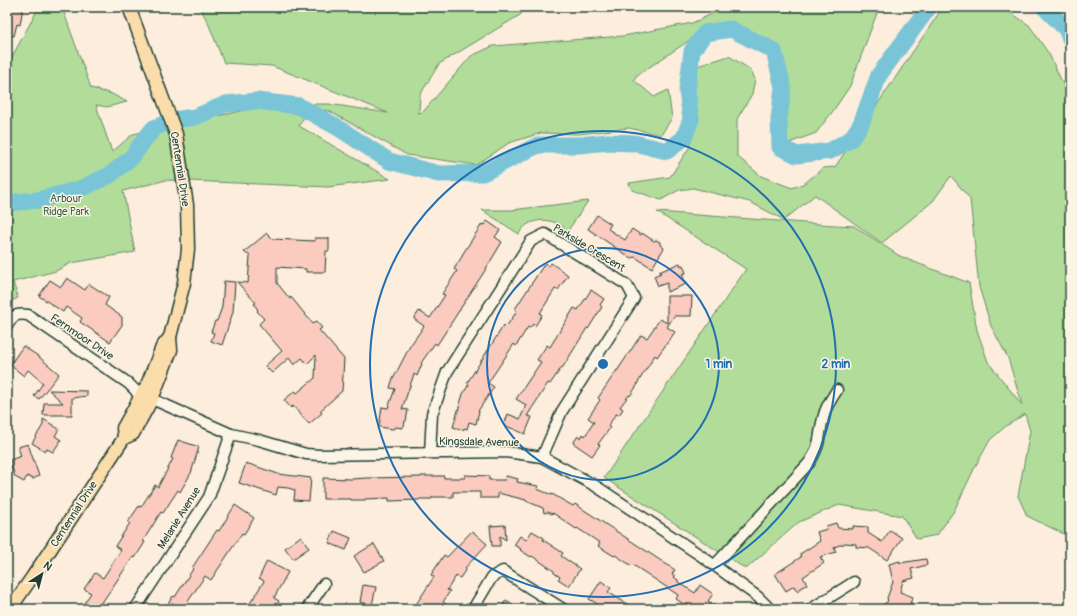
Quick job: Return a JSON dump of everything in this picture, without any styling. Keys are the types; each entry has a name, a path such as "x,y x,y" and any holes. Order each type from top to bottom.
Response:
{"main road":[{"name":"Centennial Drive","path":"10,609 124,438 133,434 146,399 171,350 170,337 184,283 188,249 187,205 176,134 129,7"}],"street":[{"name":"Parkside Crescent","path":"430,453 432,414 447,372 531,241 545,234 627,284 634,298 562,411 542,457"},
{"name":"Fernmoor Drive","path":"7,326 12,318 19,314 28,315 114,373 132,386 146,399"},
{"path":"715,565 815,455 820,441 824,412 837,390"},
{"name":"Kingsdale Avenue","path":"146,399 231,434 259,440 306,454 506,452 542,457 594,485 715,565 758,597 770,609"},
{"name":"Melanie Avenue","path":"135,609 208,497 231,434"},
{"path":"473,609 492,577 503,571 563,609"},
{"path":"811,609 854,582"},
{"path":"307,609 324,584"}],"green space":[{"name":"Arbour Ridge Park","path":"39,7 62,7 91,88 112,94 127,102 107,107 96,105 112,152 133,134 274,104 329,104 388,113 272,66 224,63 200,7 528,7 520,15 439,64 420,95 419,112 417,113 423,112 471,56 493,46 623,36 692,23 723,9 723,7 882,7 877,13 850,86 833,111 816,133 789,143 778,140 774,130 778,67 774,52 752,35 715,27 702,32 636,76 634,80 654,97 668,90 672,118 661,135 629,128 578,134 541,133 509,143 476,165 407,155 329,111 309,108 299,126 390,179 328,187 166,180 123,191 135,252 71,263 56,271 13,282 18,298 7,304 7,66"},
{"path":"943,7 1002,7 1029,25 1049,54 1070,99 1070,537 1027,516 1018,496 1030,431 1025,414 1006,426 990,440 954,511 937,535 917,539 902,516 839,505 799,522 746,569 604,478 746,269 657,212 854,226 898,255 969,283 977,330 988,362 1022,405 1008,358 991,326 979,287 970,199 951,176 933,201 882,243 815,195 784,220 750,202 693,188 679,190 661,200 632,190 629,183 670,177 689,148 694,128 687,114 685,86 691,68 729,56 751,70 755,79 752,94 737,119 737,156 761,176 792,188 805,183 823,168 835,167"},
{"path":"588,201 567,232 563,227 555,222 543,220 532,222 522,229 519,234 482,210 511,210"}],"building":[{"path":"7,7 23,7 20,25 17,24 14,36 7,34"},
{"path":"597,215 611,224 608,229 625,240 632,229 641,235 642,233 654,241 656,240 660,242 660,245 664,248 652,268 635,257 631,258 588,229"},
{"path":"487,221 500,230 495,237 502,242 437,345 435,343 421,363 422,364 417,376 414,374 402,409 408,410 404,426 402,428 396,427 393,429 379,427 382,407 388,408 395,389 390,388 392,381 410,346 424,326 414,319 419,311 430,318 445,295 442,294 457,271 454,269 462,255 482,224 484,225"},
{"path":"267,233 273,239 315,241 315,238 329,238 329,251 326,251 325,272 306,272 306,269 277,267 277,283 290,299 291,297 313,324 316,321 322,328 319,330 344,359 342,391 320,411 322,413 309,424 293,406 291,408 284,400 295,391 297,393 315,378 316,355 307,364 302,358 294,365 289,358 272,373 265,366 282,351 259,324 264,319 257,311 258,310 254,304 256,303 237,282 248,283 250,256 244,252"},
{"path":"545,263 549,266 551,263 568,275 558,290 555,289 540,313 542,315 535,326 533,324 530,328 528,327 516,346 514,344 488,383 494,387 478,411 476,424 469,422 467,429 464,428 463,430 453,427 463,394 469,384 467,383 504,325 506,327 517,311 515,309"},
{"path":"680,263 681,266 683,265 686,273 682,274 686,284 667,292 667,283 658,286 654,276 661,273 659,272"},
{"path":"67,278 85,290 89,284 109,297 105,305 122,317 122,325 110,342 80,322 82,318 66,307 63,312 39,296 50,280 61,287"},
{"path":"224,281 235,282 233,312 222,345 211,341 214,333 211,332 222,307"},
{"path":"591,290 604,299 600,305 602,307 563,367 550,384 548,383 527,416 532,417 525,434 504,425 508,414 520,419 526,405 516,399 541,362 537,360 547,345 550,347 574,308 578,310"},
{"path":"667,296 692,296 691,316 674,316 667,327 675,332 657,357 655,355 630,396 629,395 620,407 623,409 619,415 616,414 608,426 610,428 598,444 600,445 592,456 573,443 578,436 581,438 583,434 585,436 594,422 588,418 600,400 598,398 641,335 647,338 660,319 667,323"},
{"path":"23,346 38,356 59,374 39,399 34,396 43,383 28,370 24,376 10,365"},
{"path":"49,390 87,391 87,396 72,398 72,415 43,415 44,403 63,403"},
{"path":"43,419 59,429 55,436 61,440 53,452 47,449 45,451 32,443 43,425"},
{"path":"178,440 199,447 191,473 180,492 178,490 163,513 161,512 143,541 145,542 135,558 133,557 97,609 80,609 91,593 84,589 95,573 103,578 121,550 115,546 130,523 128,522 139,506 141,507 155,485 158,487 173,459 171,458"},
{"path":"28,444 39,476 33,479 27,476 24,482 15,477 10,460 21,456 18,447"},
{"path":"246,463 278,474 311,478 309,501 294,500 295,490 288,488 278,487 276,495 239,483"},
{"path":"465,475 489,476 489,480 505,480 506,476 518,479 517,482 538,486 537,489 552,494 573,506 575,504 675,570 672,574 678,582 695,593 700,585 713,594 708,601 720,609 691,609 676,599 678,595 647,574 598,546 600,543 553,513 544,513 543,508 526,500 498,493 498,498 480,498 480,492 453,492 453,497 432,497 432,499 419,500 389,501 389,498 365,500 323,499 323,478 351,479 444,476 444,478 465,478"},
{"path":"235,505 254,518 244,534 242,533 211,580 205,576 183,609 165,609 173,596 175,597 193,569 192,568 217,530 219,531"},
{"path":"836,523 838,528 853,529 853,526 868,527 868,533 882,542 890,530 902,538 887,560 869,548 856,547 856,544 846,543 834,547 836,552 820,557 824,563 803,577 807,584 797,591 794,586 786,591 775,574 801,557 800,554 820,541 817,532 827,529 826,526"},
{"path":"505,525 506,540 500,536 500,546 492,546 490,526"},
{"path":"334,531 351,538 346,550 329,543"},
{"path":"472,531 487,544 465,568 466,569 460,578 456,576 447,590 450,591 443,602 453,609 413,609 434,577 431,575 444,555 447,557"},
{"path":"532,531 544,538 543,540 563,553 561,556 580,569 569,586 558,579 560,577 554,573 554,571 514,545 520,536 526,540"},
{"path":"301,536 309,548 293,559 285,548"},
{"path":"374,544 384,561 364,572 354,556"},
{"path":"926,559 927,565 911,569 914,578 903,581 900,592 913,597 910,603 912,603 910,609 878,609 888,601 887,598 893,582 889,564 900,561 900,563"},
{"path":"267,561 288,572 274,598 279,601 274,609 255,609 249,605 264,581 259,578"},
{"path":"601,581 611,588 608,592 635,609 606,609 589,599"},
{"path":"363,585 376,587 372,605 360,602"},
{"path":"506,600 513,604 510,609 501,609"}],"waterway":[{"path":"7,203 38,200 80,189 110,175 132,157 154,128 173,120 195,117 226,104 257,101 299,106 337,127 389,161 439,174 483,173 538,145 579,145 608,142 634,143 667,151 684,138 691,119 687,91 692,51 705,33 731,29 774,51 783,87 779,119 780,147 797,155 830,151 851,139 861,124 879,75 929,7"},
{"path":"1044,7 1066,29 1070,38"}]}
